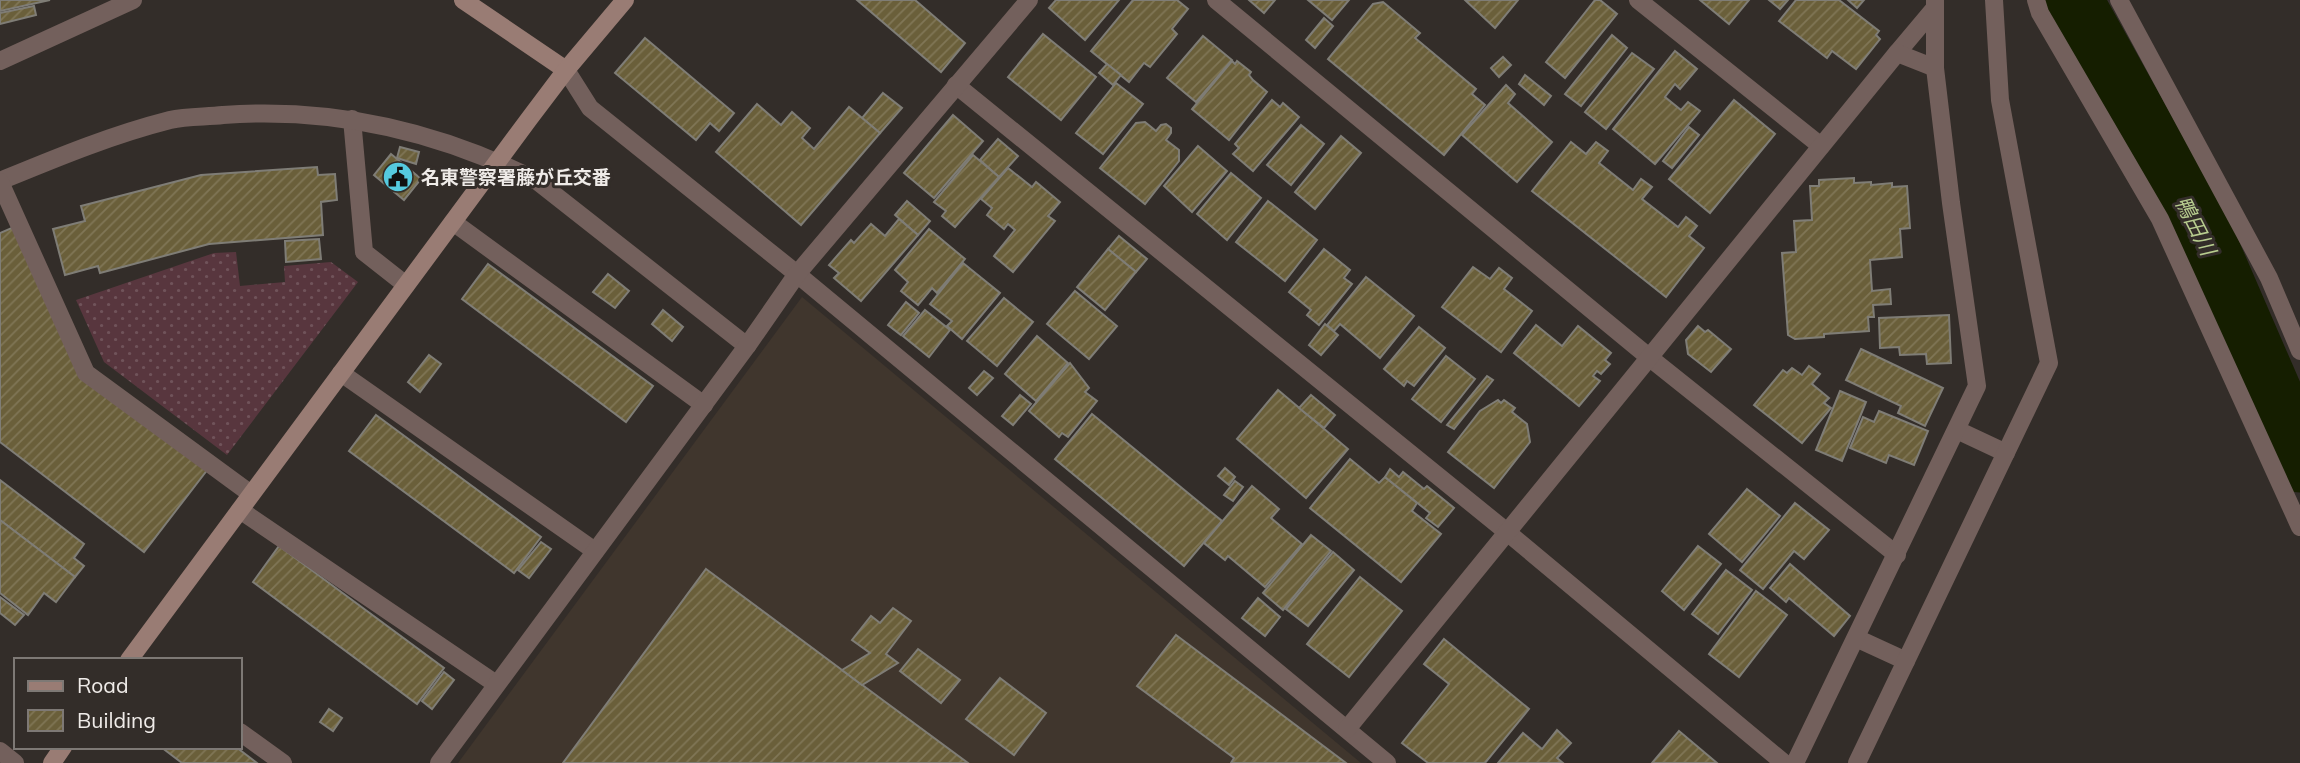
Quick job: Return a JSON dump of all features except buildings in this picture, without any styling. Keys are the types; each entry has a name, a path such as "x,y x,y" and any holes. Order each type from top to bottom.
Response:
{"street":[{"path":"0,61 132,0"},
{"path":"463,0 566,70 590,108 797,274 1387,763"},
{"path":"133,658 251,494 566,70 625,0"},
{"path":"439,763 704,405 797,274 1029,0"},
{"path":"1216,0 1650,358 1897,555"},
{"path":"1638,0 1821,146"},
{"path":"1857,763 2049,363 2000,100 1994,0"},
{"path":"2036,0 2040,13 2160,219 2300,527"},
{"path":"2119,0 2269,278 2300,351"},
{"path":"1347,729 1935,4"},
{"path":"1795,763 1977,386 1935,68 1935,4"},
{"path":"1897,53 1935,68"},
{"path":"956,85 1507,531 1784,763"},
{"path":"251,494 86,373 0,182 82,147 173,119 267,112 366,121 454,145 537,181 747,346"},
{"path":"352,119 364,252 406,285"},
{"path":"453,222 704,405"},
{"path":"341,373 595,551"},
{"path":"1957,430 2006,453"},
{"path":"240,510 496,684"},
{"path":"1856,638 1906,661"},
{"path":"242,733 283,763"},
{"path":"0,751 15,763"}],"shaded area":[{"path":"236,252 240,286 285,282 284,266 331,262 358,282 227,455 104,362 76,300 214,253"},
{"path":"802,297 1361,763 458,763"}],"waterway":[{"name":"鴨田川","path":"2071,0 2202,235 2300,461"}],"place":[{"name":"名東警察署藤が丘交番","path":"398,177"}]}
